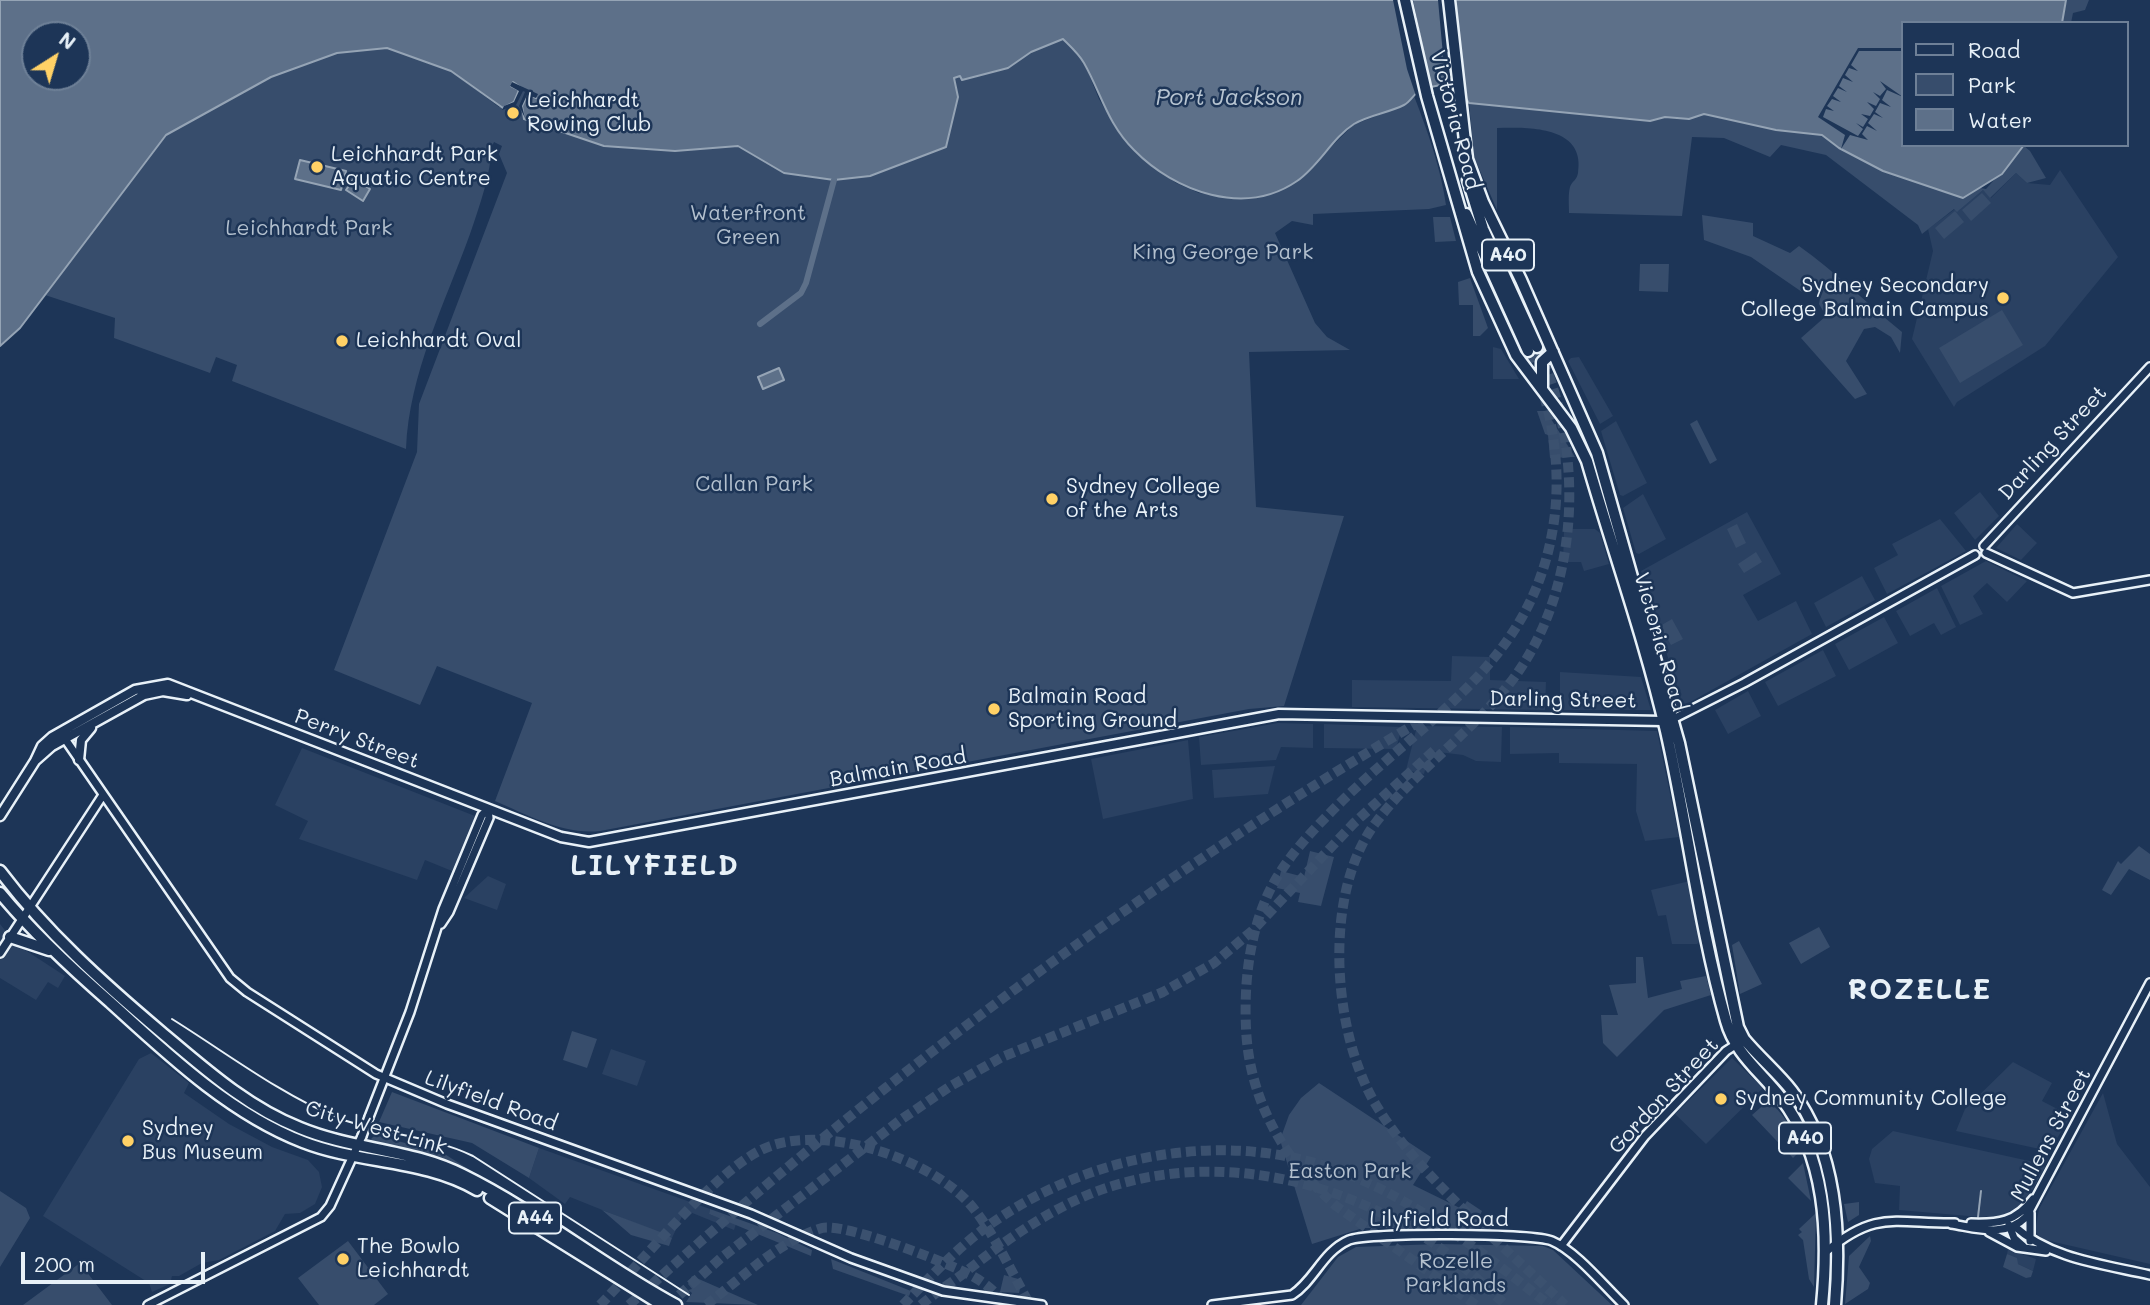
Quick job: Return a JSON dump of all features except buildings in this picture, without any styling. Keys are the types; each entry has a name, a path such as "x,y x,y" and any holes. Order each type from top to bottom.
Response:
{"highway":[{"name":"Victoria Road","path":"1405,0 1420,70 1478,272 1509,342 1583,450 1668,720"},
{"name":"Victoria Road","path":"1449,0 1466,158 1486,210 1590,434 1629,565 1668,720 1709,951 1726,1020 1802,1132 1817,1179 1827,1251 1822,1305"},
{"path":"1448,165 1454,173 1472,230 1532,349 1483,229 1464,165 1466,158"},
{"path":"1542,389 1542,362 1553,352"},
{"path":"1616,560 1629,565"},
{"name":"City West Link","path":"0,871 30,907 122,999 241,1097 288,1123 417,1157 464,1175 676,1305"},
{"name":"City West Link","path":"1,895 55,953 142,1031 246,1114 300,1141 353,1156 421,1169 464,1183 662,1305"},
{"path":"10,937 55,953"},
{"name":"Victoria Road","path":"1740,1042 1791,1090 1808,1117 1826,1167 1838,1242 1835,1305"}],"main road":[{"name":"Perry Street","path":"126,700 163,691 213,702 488,809"},
{"path":"79,760 81,740 98,721 126,700"},
{"path":"0,816 43,746 126,700"},
{"name":"Darling Street","path":"1318,714 1668,720"},
{"name":"Balmain Road","path":"488,809 567,839 597,841 1267,716 1318,714"},
{"path":"62,735 98,721"}],"street":[{"name":"Darling Street","path":"1668,720 1733,690 1975,555 1981,557 2150,367"},
{"path":"1985,550 2073,593 2150,579"},
{"name":"Lilyfield Road","path":"62,735 230,978 247,992 385,1079 751,1214 852,1258 943,1292 1042,1305"},
{"path":"0,953 103,795"},
{"path":"148,1305 317,1220 330,1206 385,1079 457,873 482,815 488,809"},
{"name":"Mullens Street","path":"1951,1224 1981,1229 2011,1226 2030,1212 2150,983"},
{"name":"Gordon Street","path":"1561,1246 1645,1136 1740,1042"},
{"path":"2011,1226 2040,1189"},
{"path":"2030,1212 2030,1241"},
{"path":"1827,1251 1864,1225 1879,1221 1951,1224"},
{"name":"Mullens Street","path":"1951,1224 2011,1226"},
{"path":"2011,1226 2030,1241 2050,1251 2150,1275"},
{"path":"2011,1226 2014,1238 2029,1251"},
{"path":"1981,1229 2029,1251 2050,1251"},
{"name":"Lilyfield Road","path":"1212,1305 1292,1295 1301,1288 1326,1256 1358,1238 1538,1238 1561,1246 1624,1305"}],"shaded area":[{"name":"Sydney Secondary College Balmain Campus","path":"2060,170 2118,257 2045,346 1957,402 1954,407 1912,339 1933,251 1928,229 1955,209 1958,211 1983,190 1991,198 2016,173 2027,183 2050,185"},
{"path":"1493,347 1501,349 1519,379 1493,379"},
{"path":"1579,357 1613,416 1600,424 1568,361"},
{"path":"1616,421 1647,483 1623,496 1620,495 1601,431"},
{"path":"1980,492 1999,516 1975,540 1954,513"},
{"path":"1643,494 1666,539 1639,554 1636,553 1623,508"},
{"path":"1747,512 1781,574 1743,595 1758,621 1796,601 1812,634 1683,706 1641,571"},
{"path":"1940,519 1966,551 1887,594 1874,568 1898,555 1892,544"},
{"path":"2017,524 2037,543 2021,560 1996,548"},
{"path":"1564,529 1595,529 1600,533 1609,564 1584,571 1581,562 1563,562"},
{"path":"1986,561 2027,581 2007,602 1987,583 1973,596 1983,614 1960,625 1941,586"},
{"path":"1862,576 1875,600 1826,627 1814,603"},
{"path":"1937,588 1956,627 1941,635 1934,623 1910,636 1896,611"},
{"path":"1884,617 1898,643 1849,670 1835,644"},
{"path":"1823,650 1836,676 1778,706 1765,682"},
{"path":"1452,656 1490,657 1490,680 1546,682 1545,710 1352,707 1352,680 1451,681"},
{"path":"1560,672 1641,677 1651,710 1560,710"},
{"path":"1748,691 1761,716 1728,734 1715,710"},
{"path":"1278,723 1313,724 1313,748 1281,747 1276,760 1201,765 1199,737"},
{"path":"1324,724 1402,727 1396,749 1324,748"},
{"path":"1417,726 1502,727 1501,762 1476,761 1463,755 1430,751 1424,774 1406,770"},
{"path":"1510,727 1657,731 1679,837 1645,841 1636,811 1637,764 1559,763 1559,753 1510,754"},
{"path":"1188,740 1193,799 1103,819 1091,759"},
{"path":"302,748 475,816 452,871 425,860 417,880 299,839 308,821 275,805"},
{"path":"1275,766 1268,794 1214,798 1212,770"},
{"path":"488,876 506,884 497,910 464,898"},
{"path":"1690,881 1700,941 1697,944 1672,944 1666,915 1658,916 1651,890"},
{"path":"0,924 16,944 65,976 58,988 48,982 36,1000 0,978"},
{"path":"611,1049 646,1061 637,1086 602,1074"},
{"path":"151,1053 189,1083 184,1093 229,1124 272,1147 308,1160 319,1172 322,1187 315,1204 300,1213 285,1214 275,1231 219,1260 202,1263 179,1276 172,1276 170,1284 152,1292 149,1283 43,1216 139,1059"},
{"name":"Sydney Community College","path":"1732,1058 1763,1088 1706,1144 1675,1114"},
{"path":"2013,1062 2052,1083 2042,1101 2071,1116 2049,1151 1956,1131 1965,1109"},
{"path":"2103,1093 2117,1144 2150,1187 2150,1264 2041,1239 2035,1231 2039,1209"},
{"path":"1893,1131 2043,1164 2045,1167 2027,1200 2008,1215 1980,1217 1899,1210 1900,1186 1875,1183 1869,1159 1872,1149"},
{"path":"539,1148 710,1209 709,1214 736,1224 734,1230 685,1210 672,1238 570,1197 565,1204 529,1178"},
{"path":"2008,1249 2036,1259 2033,1271 2018,1264 2007,1254"}],"green space":[{"path":"2067,0 2089,0 2085,10 2073,13 2071,21 2062,21"},
{"name":"Callan Park","path":"1063,39 1083,60 1099,99 1120,135 1135,152 1176,183 1199,193 1224,197 1297,181 1353,125 1407,104 1414,96 1429,137 1446,205 1429,209 1313,214 1313,225 1292,221 1275,233 1315,323 1327,337 1350,350 1249,352 1256,507 1344,516 1284,706 1249,709 600,831 573,830 546,823 495,801 532,703 437,666 420,705 334,670 417,452 419,404 507,173 499,154 502,146 494,142 492,146 487,180 470,234 421,366 406,449 232,381 237,365 216,357 210,373 114,338 115,318 45,295 166,135 271,77 337,53 387,48 451,71 499,107 519,90 510,86 538,94 527,95 522,106 525,120 604,146 675,151 738,146 784,173 834,180 870,176 946,147 958,97 953,78 960,76 962,80 1008,68 1031,52"},
{"path":"1469,103 1650,121 1665,117 1689,119 1703,114 1776,130 1822,135 1839,148 1883,171 1986,189 2025,147 2046,178 2027,183 2016,173 1990,198 1983,190 1957,212 1954,209 1922,234 1918,225 1826,155 1781,145 1770,157 1724,138 1692,137 1682,216 1569,213 1570,187 1577,177 1578,158 1573,146 1553,132 1497,128 1497,210 1474,157"},
{"path":"1982,193 1991,203 1971,221 1962,210"},
{"path":"1955,211 1964,222 1944,239 1935,228"},
{"path":"1702,215 1753,223 1753,236 1790,253 1799,246 1902,332 1900,353 1891,337 1875,327 1864,329 1846,361 1867,394 1855,399 1801,338 1826,316 1819,304 1821,293 1817,288 1808,285 1802,292 1751,257 1704,240"},
{"path":"1433,217 1450,217 1456,241 1435,242"},
{"path":"1640,264 1669,264 1668,292 1639,291"},
{"path":"1470,278 1488,328 1480,336 1473,336 1473,305 1459,305 1458,282"},
{"path":"2002,310 2023,345 1960,383 1939,348"},
{"path":"1537,411 1546,411 1575,457 1550,458 1548,435 1545,434"},
{"path":"1697,420 1717,460 1710,464 1690,424"},
{"path":"1737,524 1746,543 1736,548 1727,529"},
{"path":"1756,552 1762,562 1744,573 1738,564"},
{"path":"1672,619 1683,639 1671,645 1660,626"},
{"path":"2139,846 2150,854 2150,880 2129,869 2111,895 2102,890 2118,861 2121,864"},
{"path":"1310,851 1334,857 1321,906 1298,902 1300,893 1277,888 1281,871 1304,877"},
{"path":"1819,927 1830,947 1801,964 1789,943"},
{"path":"1739,941 1762,984 1740,994 1732,945"},
{"path":"1636,957 1643,957 1648,998 1682,989 1680,981 1706,976 1711,995 1664,1010 1617,1057 1603,1043 1601,1015 1618,1015 1609,985 1636,983"},
{"path":"572,1031 597,1039 587,1068 563,1060"},
{"name":"Easton Park","path":"1319,1083 1431,1157 1413,1185 1462,1209 1467,1201 1482,1211 1474,1228 1363,1228 1312,1244 1280,1140 1289,1115 1301,1098"},
{"path":"392,1092 539,1148 529,1178 472,1143 379,1122"},
{"path":"1768,1101 1783,1117 1798,1143 1801,1150 1793,1158 1752,1115"},
{"path":"375,1135 443,1153 653,1286 476,1176 435,1157 372,1143 371,1139"},
{"path":"1803,1163 1811,1201 1788,1178"},
{"path":"0,1191 26,1208 30,1218 0,1267"},
{"path":"1859,1202 1859,1215 1848,1222 1844,1204"},
{"path":"710,1209 777,1233 812,1250 811,1256 709,1214"},
{"path":"602,1210 663,1233 672,1238 669,1246 631,1235"},
{"path":"1816,1213 1814,1287 1809,1279 1803,1240 1798,1235 1802,1232 1799,1229"},
{"path":"1870,1236 1871,1241 1859,1267 1870,1283 1868,1289 1845,1304 1849,1256"},
{"name":"The Bowlo Leichhardt","path":"348,1241 388,1294 374,1305 319,1305 298,1278"},
{"name":"Rozelle Parklands","path":"1437,1244 1543,1246 1553,1250 1612,1305 1301,1305 1338,1257 1356,1247"},
{"path":"2007,1254 2017,1258 2018,1264 2033,1271 2031,1277 2026,1278 2003,1267"},
{"path":"831,1259 911,1291 909,1296 833,1269"},
{"path":"80,1263 112,1305 23,1305"},
{"path":"1004,1275 1022,1280 1019,1293 1000,1292"},
{"path":"692,1276 758,1305 686,1302 692,1293 688,1290 692,1289 688,1284"}],"water":[{"name":"Port Jackson","path":"0,0 2066,0 2062,21 1902,21 1902,147 2022,147 2002,174 1963,198 1883,171 1839,148 1822,135 1776,130 1704,114 1689,119 1665,117 1650,121 1469,103 1455,82 1423,89 1404,105 1354,124 1305,175 1277,192 1233,198 1211,195 1169,178 1134,150 1111,119 1082,60 1063,39 1031,52 1008,68 962,80 960,76 954,78 958,97 946,147 870,176 834,180 784,173 738,146 675,151 604,146 524,119 522,106 528,94 536,98 513,82 511,86 519,90 514,102 503,108 451,71 387,48 337,53 271,77 166,135 20,328 0,346"},
{"path":"300,160 346,171 341,190 295,179"},
{"path":"354,178 370,189 363,201 346,190"},
{"path":"779,368 784,380 763,389 758,377"}],"pier":[{"path":"1393,0 1413,0 1432,91 1417,99 1407,69"},
{"path":"1438,0 1456,0 1467,106 1454,86 1446,88"},
{"path":"1858,48 1902,48 1902,51 1859,51 1851,65 1858,71 1849,68 1845,75 1853,82 1843,78 1839,86 1847,92 1838,88 1833,96 1841,102 1832,99 1827,106 1834,111 1826,109 1823,117 1858,136 1863,129 1856,123 1863,127 1868,119 1861,114 1870,116 1874,109 1867,102 1876,106 1880,99 1873,92 1880,96 1886,89 1880,81 1902,96 1887,90 1882,100 1891,107 1880,103 1875,112 1883,118 1874,114 1868,123 1877,131 1867,126 1862,134 1868,140 1850,135 1841,149 1845,135 1818,117"},
{"path":"512,82 538,94 536,98 527,95 522,106 525,118 519,106 525,92 523,91 516,105 502,110 504,106 514,102 519,91 510,86"}],"waterway":[{"path":"760,324 801,293 834,180"},
{"path":"1978,1217 1981,1191"}],"tunnel":[{"path":"1537,347 1553,387 1563,430 1569,475 1563,564 1551,607 1534,647 1510,683 1392,802 1359,850 1347,885 1341,922 1339,962 1342,1002 1350,1040 1361,1075 1376,1105 1394,1132 1439,1185 1565,1305"},
{"path":"1476,1305 1336,1206 1317,1188 1285,1148 1272,1126 1254,1079 1246,1028 1246,994 1256,926 1268,894 1287,862 1329,814 1469,686 1499,652 1523,614 1542,571 1554,521 1557,478 1553,434 1543,391 1528,351"},
{"path":"629,1305 817,1143 1013,991 1114,918 1217,849 1321,781 1427,717"},
{"path":"668,1305 721,1258 899,1121 949,1087 1002,1057 1163,992 1214,963 1252,931 1354,823 1437,748"},
{"path":"600,1305 677,1221 741,1162 761,1150 785,1142 813,1140 843,1142 904,1160 932,1174 956,1191 974,1209 989,1231 1030,1305"},
{"path":"903,1305 968,1241 1032,1199 1074,1179 1119,1164 1165,1154 1212,1150 1259,1152 1305,1160 1350,1175 1428,1216 1549,1305"},
{"path":"921,1305 1017,1234 1071,1202 1109,1187 1149,1177 1190,1172 1231,1172 1272,1177 1312,1186 1351,1200 1388,1217 1435,1244 1506,1305"},
{"path":"706,1305 776,1251 822,1228 852,1231 922,1254 979,1280 1006,1305"}],"tram line":[{"path":"172,1019 274,1085 316,1108 355,1124 440,1144 473,1156 689,1295"}],"place":[{"name":"Leichhardt Rowing Club","path":"513,113"},
{"name":"Leichhardt Park Aquatic Centre","path":"317,167"},
{"name":"Sydney Secondary College Balmain Campus","path":"2003,298"},
{"name":"Leichhardt Oval","path":"342,341"},
{"name":"Sydney College of the Arts","path":"1052,499"},
{"name":"Balmain Road Sporting Ground","path":"994,709"},
{"name":"Sydney Community College","path":"1721,1099"},
{"name":"Sydney Bus Museum","path":"128,1141"},
{"name":"The Bowlo Leichhardt","path":"343,1259"}],"district":[{"name":"LILYFIELD","path":"655,866"},
{"name":"ROZELLE","path":"1920,990"}],"park label":[{"name":"Waterfront Green","path":"748,226"},
{"name":"Leichhardt Park","path":"309,229"},
{"name":"King George Park","path":"1223,253"}]}
